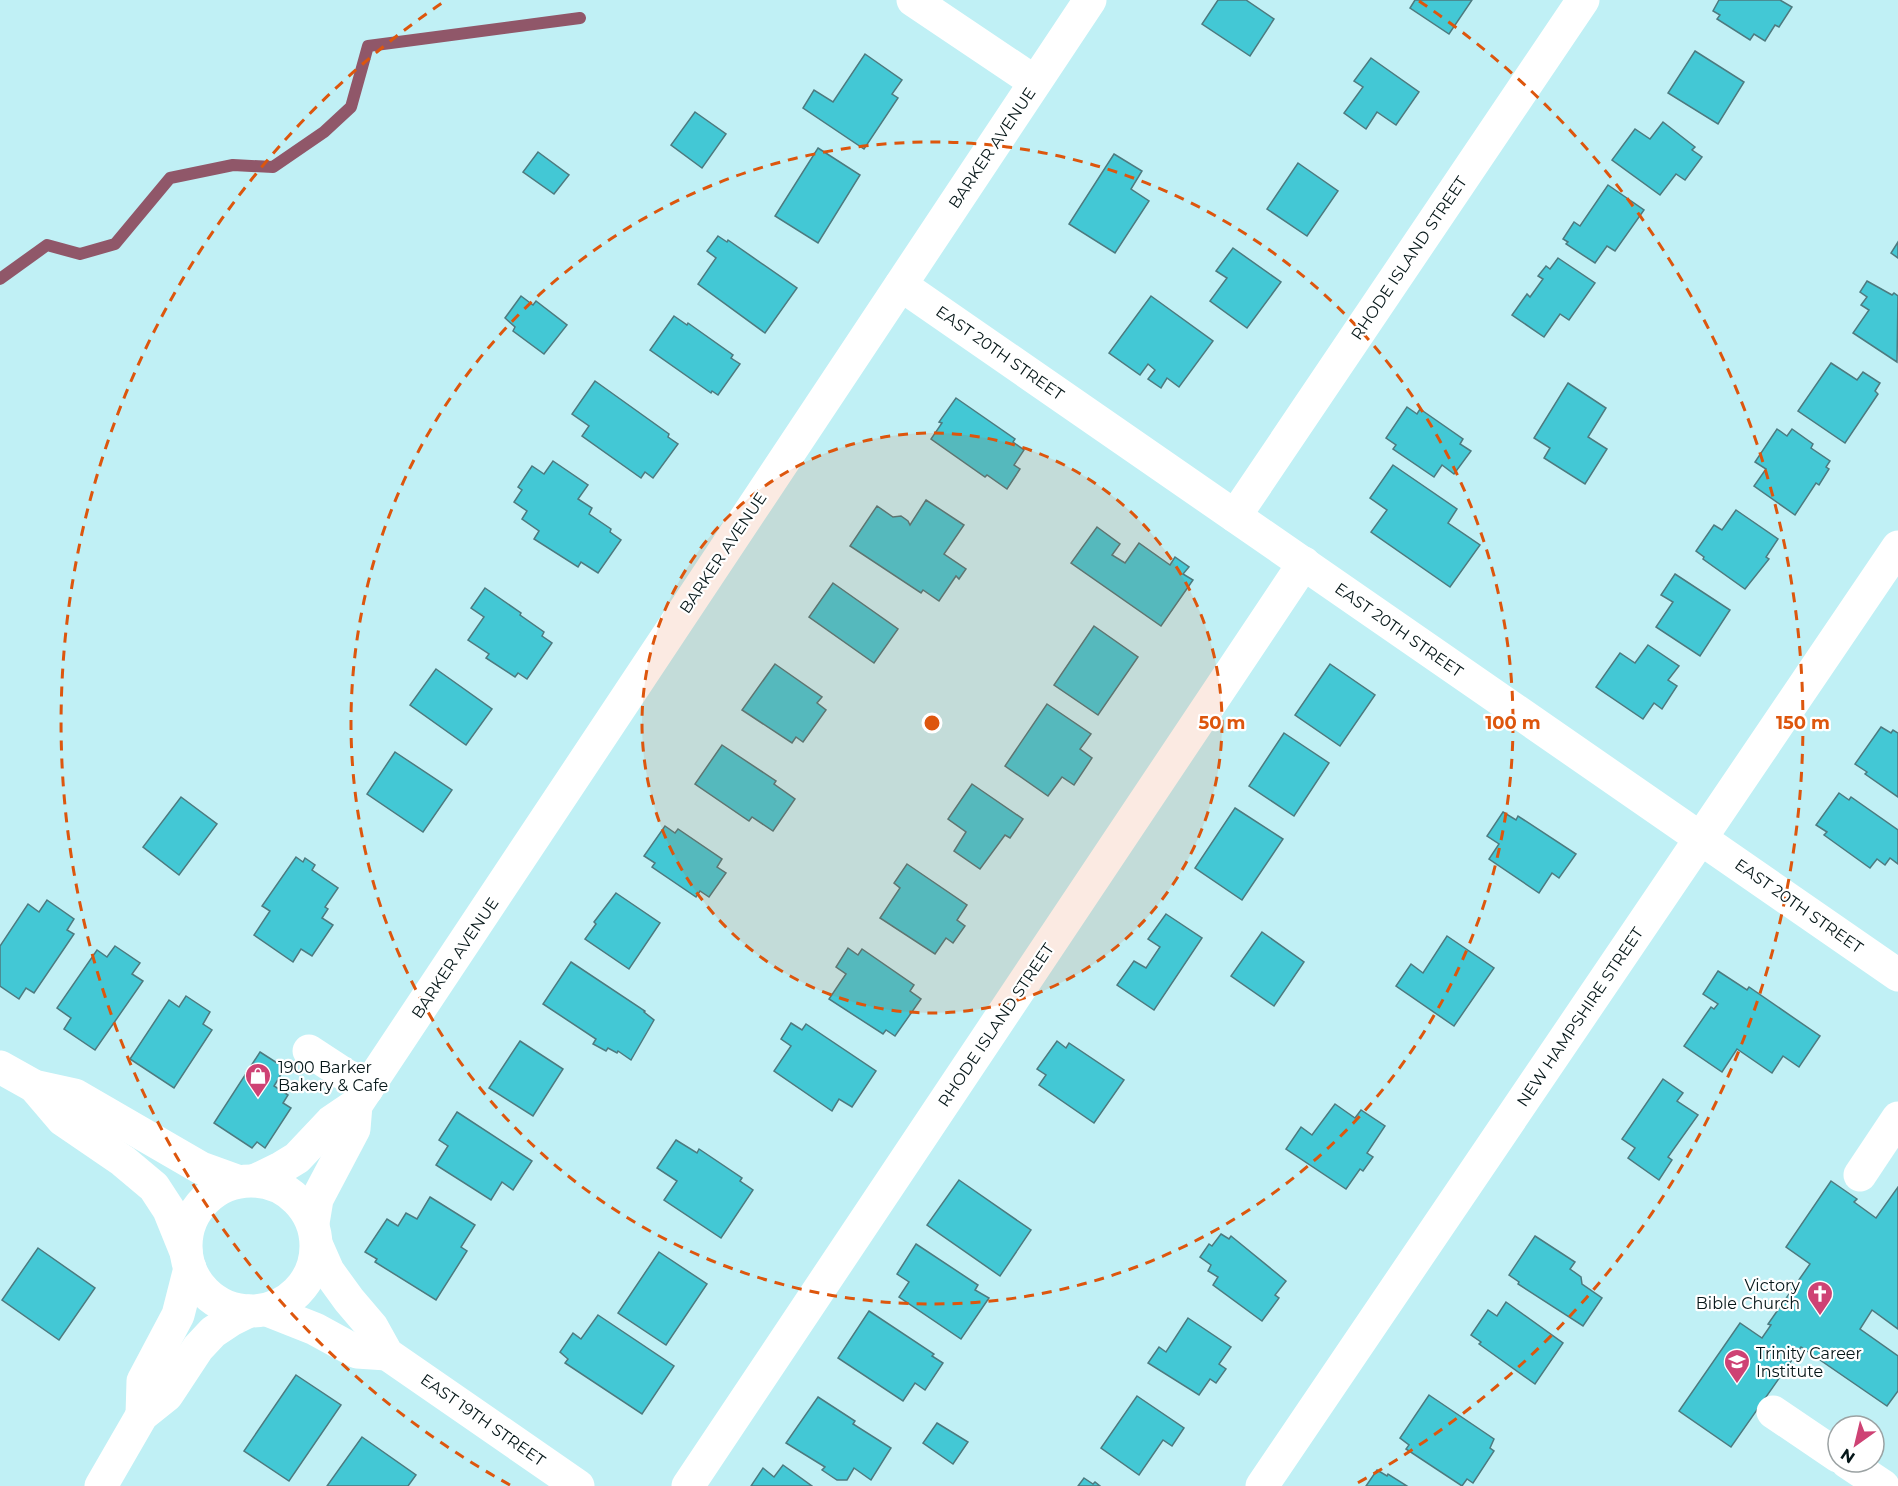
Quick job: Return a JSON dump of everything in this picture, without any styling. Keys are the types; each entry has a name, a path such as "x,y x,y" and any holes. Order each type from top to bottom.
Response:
{"street":[{"path":"913,0 1035,82"},
{"name":"BARKER AVENUE","path":"247,1181 279,1169 297,1158 331,1122 362,1097 1090,0"},
{"name":"RHODE ISLAND STREET","path":"1235,516 1583,0"},
{"name":"EAST 20TH STREET","path":"901,285 1898,975"},
{"name":"NEW HAMPSHIRE STREET","path":"1262,1486 1898,547"},
{"name":"RHODE ISLAND STREET","path":"688,1486 1304,563"},
{"path":"309,1051 362,1097"},
{"path":"0,1067 34,1086 75,1095 201,1168 247,1181 275,1184 292,1194 305,1207 315,1235 316,1259 309,1277 299,1291 284,1302 231,1320 213,1332 185,1365 167,1395 142,1416 101,1486"},
{"path":"34,1086 63,1120 123,1161 154,1188 169,1210 200,1287 214,1300 231,1308 258,1310 315,1329 357,1352 387,1354"},
{"name":"BARKER AVENUE","path":"315,1235 317,1199 354,1129 362,1097"},
{"path":"1860,1175 1898,1118"},
{"path":"142,1416 143,1381 178,1315 188,1260 187,1233 193,1215 204,1200 219,1188 247,1181"},
{"name":"EAST 19TH STREET","path":"315,1235 328,1271 372,1327 387,1354 578,1486"},
{"path":"1773,1412 1826,1448"},
{"path":"1865,1474 1883,1486"}],"building":[{"path":"1218,0 1246,0 1274,19 1250,56 1202,24"},
{"path":"1415,0 1472,0 1449,34 1410,8"},
{"path":"1719,0 1780,0 1792,7 1779,27 1775,25 1765,41 1754,34 1750,40 1717,19 1720,15 1713,11"},
{"path":"1695,51 1744,82 1718,124 1668,93"},
{"path":"865,54 902,80 892,94 898,98 864,149 803,108 814,90 833,102"},
{"path":"1371,58 1419,92 1396,125 1377,112 1366,129 1344,113 1363,87 1354,81"},
{"path":"695,112 726,134 702,168 671,145"},
{"path":"1663,122 1695,147 1692,150 1702,157 1685,180 1676,174 1660,195 1612,160 1635,129 1650,139"},
{"path":"818,148 860,175 818,243 775,216"},
{"path":"538,152 569,175 554,194 523,172"},
{"path":"1114,154 1142,171 1131,189 1149,201 1115,253 1069,224"},
{"path":"1298,163 1338,191 1307,236 1267,209"},
{"path":"1608,185 1644,210 1615,251 1607,246 1595,263 1566,244 1568,242 1563,239 1574,222 1580,226"},
{"path":"718,236 727,242 728,240 797,288 765,333 698,284 716,258 707,251"},
{"path":"1898,242 1898,258 1891,253"},
{"path":"1233,248 1281,282 1247,328 1210,301 1227,278 1216,271"},
{"path":"1558,258 1595,283 1569,320 1560,314 1544,337 1512,315 1527,294 1530,297 1543,279 1538,276 1546,266 1550,269"},
{"path":"1867,281 1898,296 1897,362 1853,333 1869,310 1861,305 1867,297 1860,292"},
{"path":"521,296 533,305 536,301 567,325 544,354 513,331 515,327 505,318"},
{"path":"1151,296 1213,341 1179,387 1167,378 1161,388 1148,379 1155,370 1148,364 1140,375 1109,353"},
{"path":"674,316 687,325 688,323 733,355 731,358 740,364 718,395 712,391 711,393 650,350"},
{"path":"1831,363 1857,380 1863,372 1880,383 1875,391 1878,394 1845,443 1798,411"},
{"path":"595,381 669,434 668,437 678,444 653,478 645,472 641,478 582,436 589,426 572,414"},
{"path":"1568,383 1606,408 1588,437 1607,449 1585,484 1544,458 1550,448 1534,438"},
{"path":"956,398 1015,439 1013,442 1024,450 1014,465 1020,469 1007,489 987,475 985,477 931,439 942,423 939,422"},
{"path":"1407,407 1417,414 1420,409 1463,439 1460,444 1471,451 1454,474 1442,465 1434,477 1393,449 1396,445 1386,438"},
{"path":"1777,429 1787,436 1792,429 1813,444 1811,448 1830,461 1826,467 1829,469 1819,485 1816,483 1795,515 1754,486 1766,469 1755,462"},
{"path":"553,461 588,485 578,499 592,508 589,514 611,529 610,532 621,540 598,573 581,562 578,567 534,539 539,531 522,519 527,511 514,502 522,490 518,487 532,466 544,474"},
{"path":"1393,465 1457,509 1448,523 1480,545 1450,587 1371,532 1387,510 1370,498"},
{"path":"926,500 964,525 944,554 966,569 959,579 956,576 939,601 923,590 921,593 850,546 877,506 893,517 901,516 910,525"},
{"path":"1736,510 1778,539 1766,557 1769,559 1745,589 1703,559 1704,557 1696,551 1714,525 1722,530"},
{"path":"1097,527 1120,544 1112,555 1125,563 1139,543 1170,565 1175,557 1189,567 1183,574 1193,580 1161,626 1071,563"},
{"path":"1675,574 1730,610 1700,656 1656,627 1673,602 1661,595"},
{"path":"833,583 898,629 874,663 809,617"},
{"path":"485,588 521,613 520,615 544,632 542,636 552,643 527,679 518,673 515,677 486,658 489,654 468,640 484,617 471,608"},
{"path":"1094,626 1138,657 1098,715 1054,685"},
{"path":"1648,645 1679,666 1668,680 1677,686 1662,709 1654,703 1643,719 1596,687 1620,653 1635,663"},
{"path":"775,664 822,697 817,703 826,710 803,742 796,737 792,743 742,710"},
{"path":"1330,664 1375,695 1340,746 1295,715"},
{"path":"436,669 492,709 466,745 410,705"},
{"path":"1047,704 1091,734 1080,749 1092,758 1074,785 1062,777 1048,796 1005,766"},
{"path":"1881,727 1891,733 1893,730 1898,733 1898,797 1865,774 1867,772 1855,764"},
{"path":"1284,733 1329,763 1294,816 1249,786"},
{"path":"722,745 776,781 774,784 795,799 773,831 752,817 749,821 695,784"},
{"path":"395,752 452,790 423,832 367,794"},
{"path":"972,784 1023,819 1010,838 1005,835 980,869 954,851 966,832 948,819"},
{"path":"1839,793 1849,800 1851,797 1898,830 1898,864 1890,858 1885,865 1877,859 1870,868 1824,835 1827,832 1816,825"},
{"path":"181,797 217,824 179,875 143,847"},
{"path":"1235,808 1283,839 1242,900 1195,868"},
{"path":"1503,812 1516,820 1518,816 1576,854 1559,878 1552,873 1539,893 1489,859 1499,844 1487,836"},
{"path":"665,826 675,833 678,829 722,859 717,867 726,873 709,897 700,891 696,897 652,867 655,863 644,856"},
{"path":"296,857 303,862 305,858 315,865 312,870 338,888 325,907 328,909 322,918 333,925 312,956 301,949 293,962 254,935 270,911 262,906"},
{"path":"907,864 967,905 957,920 965,926 953,943 946,938 935,954 880,918 900,888 894,883"},
{"path":"616,893 660,923 629,969 585,939 596,924 594,922"},
{"path":"47,900 74,919 67,930 74,934 34,993 26,988 19,999 0,986 0,946 28,904 39,912"},
{"path":"1166,914 1202,938 1154,1010 1117,985 1134,961 1146,968 1160,947 1148,939"},
{"path":"1262,932 1304,962 1274,1006 1231,976"},
{"path":"1447,936 1494,968 1454,1026 1396,986 1411,964 1423,973"},
{"path":"115,946 140,963 132,974 143,981 95,1050 64,1029 71,1018 57,1008 97,950 107,957"},
{"path":"848,948 858,955 862,949 914,985 910,991 921,999 895,1036 886,1030 883,1034 829,999 846,974 836,967"},
{"path":"571,962 645,1011 654,1020 631,1060 618,1051 617,1053 608,1048 606,1051 593,1044 596,1039 543,1004"},
{"path":"1718,971 1747,990 1749,987 1820,1036 1799,1067 1783,1056 1772,1073 1737,1049 1722,1072 1684,1046 1711,1007 1714,1009 1718,1004 1703,994"},
{"path":"186,996 210,1012 203,1024 212,1030 174,1088 130,1059 169,1000 179,1007"},
{"path":"791,1023 802,1030 806,1024 876,1071 852,1107 839,1099 832,1111 774,1071 791,1046 781,1039"},
{"path":"520,1041 563,1069 533,1116 489,1088"},
{"path":"1057,1041 1066,1048 1069,1043 1124,1080 1094,1123 1039,1085 1046,1075 1037,1069"},
{"name":"1900 Barker Bakery & Cafe","path":"260,1052 285,1068 274,1086 288,1095 283,1103 291,1108 265,1148 257,1142 252,1148 214,1123"},
{"path":"1663,1079 1683,1093 1677,1101 1698,1115 1668,1157 1672,1160 1659,1180 1628,1158 1635,1148 1622,1139"},
{"path":"1335,1104 1355,1118 1361,1110 1385,1126 1367,1153 1373,1157 1363,1171 1360,1169 1346,1189 1286,1149 1301,1127 1312,1135"},
{"path":"457,1112 532,1161 513,1190 502,1182 491,1200 436,1165 448,1146 439,1140"},
{"path":"676,1140 697,1153 699,1149 742,1178 740,1181 753,1190 721,1238 664,1200 677,1181 657,1168"},
{"path":"959,1180 1031,1230 1000,1276 927,1225"},
{"name":"Victory Bible Church","path":"1831,1181 1857,1199 1854,1202 1876,1218 1898,1187 1898,1329 1872,1310 1860,1329 1898,1356 1898,1391 1887,1406 1801,1347 1731,1447 1679,1411 1740,1323 1762,1338 1771,1325 1768,1324 1810,1264 1786,1247"},
{"path":"430,1197 475,1225 461,1247 467,1251 436,1300 375,1262 377,1259 365,1252 387,1219 398,1226 406,1213 417,1219"},
{"path":"1221,1234 1229,1239 1231,1236 1286,1281 1275,1295 1279,1298 1262,1321 1213,1285 1218,1277 1208,1271 1211,1265 1200,1257 1209,1244 1212,1246"},
{"path":"1535,1236 1575,1262 1570,1269 1581,1277 1582,1284 1602,1298 1583,1326 1518,1284 1519,1282 1509,1275"},
{"path":"916,1244 978,1285 975,1290 989,1298 961,1339 899,1297 909,1282 897,1274"},
{"path":"38,1248 95,1288 59,1340 2,1300"},
{"path":"659,1252 707,1284 666,1345 618,1313"},
{"path":"1506,1302 1563,1343 1535,1384 1479,1344 1481,1342 1471,1335 1488,1310 1497,1316"},
{"path":"869,1311 934,1354 932,1356 943,1363 925,1390 915,1383 903,1401 838,1358"},
{"path":"598,1315 674,1366 642,1414 565,1363 568,1359 560,1352 573,1333 581,1339"},
{"path":"1188,1318 1231,1347 1219,1364 1226,1369 1216,1383 1210,1379 1199,1395 1148,1363 1159,1347 1166,1352"},
{"path":"296,1375 341,1405 289,1481 244,1451"},
{"path":"1429,1395 1494,1439 1490,1448 1494,1451 1473,1483 1467,1479 1462,1486 1406,1449 1409,1445 1400,1438"},
{"path":"1137,1396 1184,1428 1172,1446 1163,1440 1139,1475 1101,1448"},
{"path":"818,1397 855,1421 853,1424 891,1448 871,1480 854,1468 847,1480 837,1480 822,1470 825,1467 786,1443"},
{"path":"937,1423 968,1442 953,1464 923,1443"},
{"path":"362,1437 416,1475 408,1486 327,1486"},
{"path":"783,1465 812,1486 751,1486 763,1468 774,1477"},
{"path":"1377,1470 1387,1476 1388,1474 1407,1486 1366,1486"},
{"path":"1084,1478 1093,1484 1095,1482 1100,1486 1078,1486"}],"waterway":[{"path":"0,279 47,245 80,254 115,244 170,178 233,165 273,167 324,132 351,107 368,46 580,18"}],"place":[{"name":"1900 Barker Bakery & Cafe","path":"258,1099"},
{"name":"Victory Bible Church","path":"1820,1317"},
{"name":"Trinity Career Institute","path":"1737,1385"}]}
